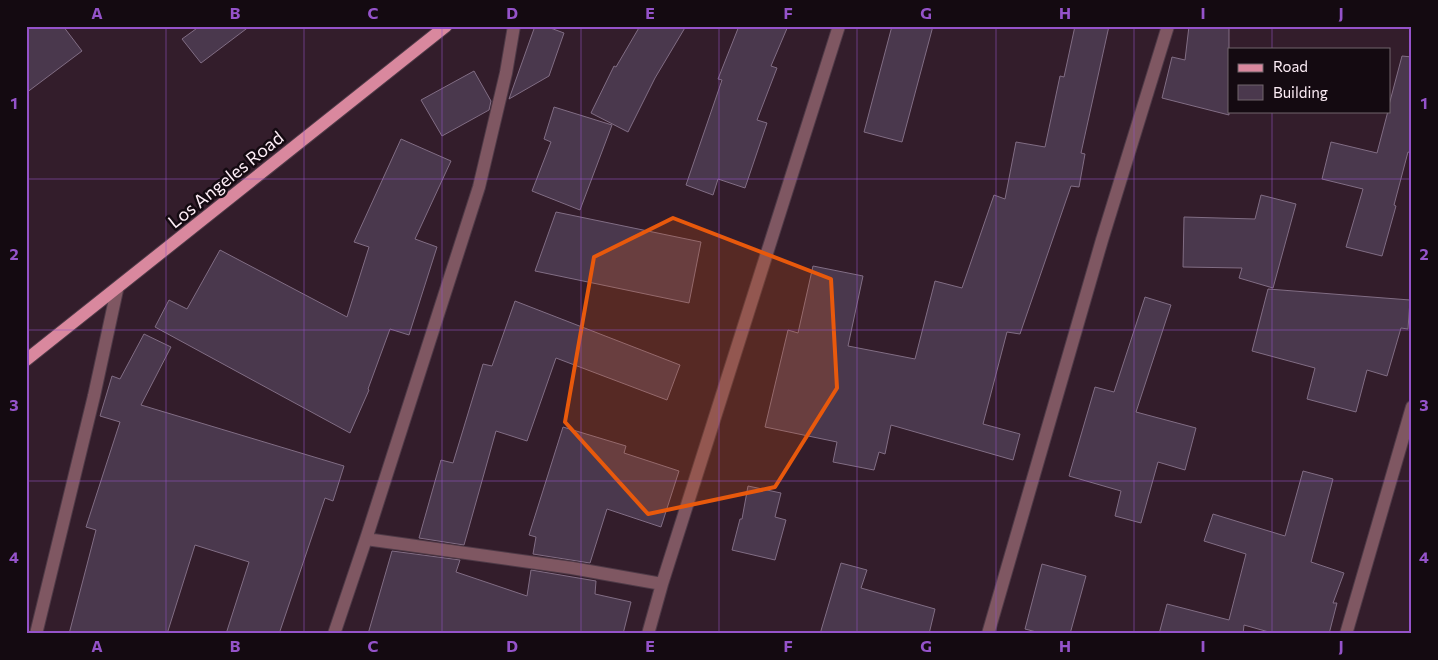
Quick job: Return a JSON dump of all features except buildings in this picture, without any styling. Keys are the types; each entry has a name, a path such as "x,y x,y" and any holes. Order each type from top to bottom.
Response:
{"main road":[{"name":"Los Angeles Road","path":"26,360 117,290 446,26"}],"street":[{"path":"334,634 479,187 506,73 514,26"},
{"path":"648,634 662,584 838,26"},
{"path":"988,634 1099,250 1168,26"},
{"path":"36,634 94,396 117,290"},
{"path":"1346,634 1412,407"},
{"path":"366,538 572,568 662,584"}],"highlighted area":[{"path":"673,218 831,279 837,388 775,487 648,514 565,422 594,257"}]}
